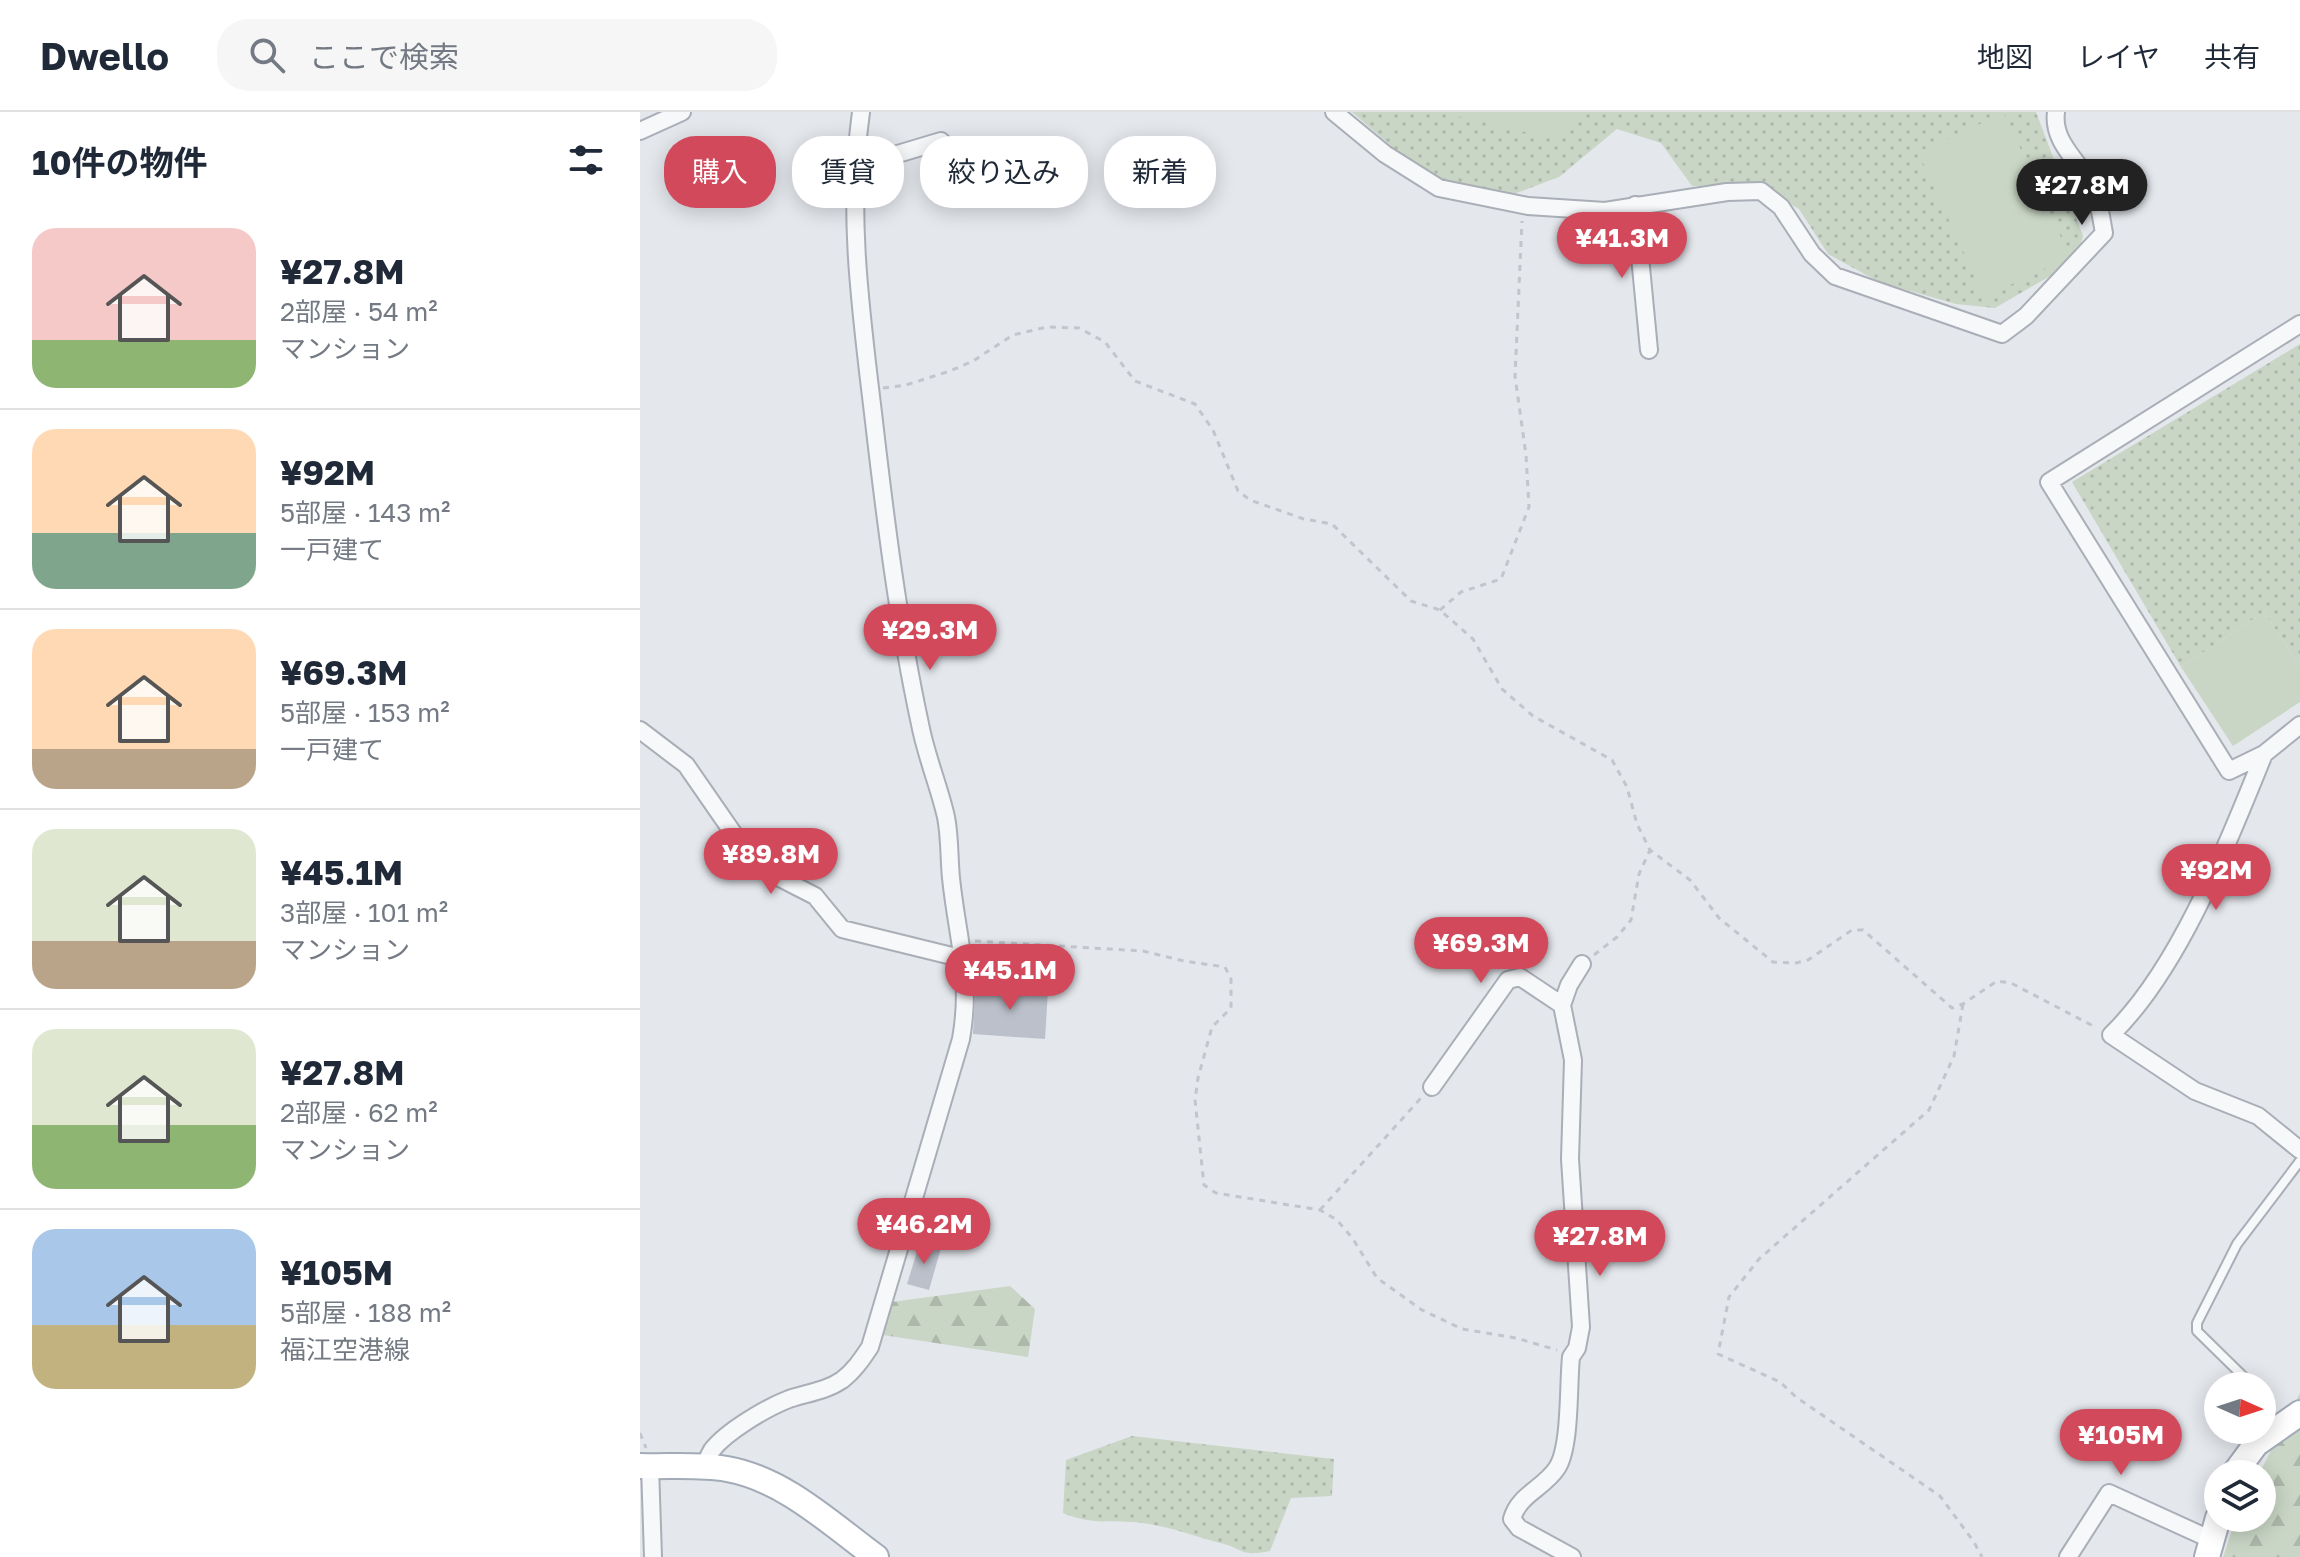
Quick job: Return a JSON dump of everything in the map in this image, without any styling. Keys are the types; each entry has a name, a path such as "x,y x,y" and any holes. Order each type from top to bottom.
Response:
{"main road":[{"path":"2240,1460 2248,1443 2256,1444 2300,1413"},
{"path":"645,1466 728,1469 770,1484 812,1508 876,1557"}],"street":[{"path":"640,131 682,112"},
{"path":"858,136 861,112"},
{"path":"1334,112 1385,154 1439,188 1522,205 1605,211 1727,192 1761,191 1781,207 1812,254 1835,276 2002,334 2026,316 2104,233 2092,185 2064,147 2054,122 2056,112"},
{"path":"1635,205 1649,350"},
{"path":"704,1467 712,1451 740,1427 777,1405 841,1381 859,1364 870,1347 961,1039 967,994 946,819 920,727 901,626 856,263 856,208"},
{"path":"2300,324 2049,482 2229,771 2264,754 2300,725"},
{"path":"640,730 686,765 749,856 778,877 815,896 842,929 964,959"},
{"path":"2264,754 2200,900 2168,961 2132,1015 2111,1035 2195,1091 2258,1116 2300,1150"},
{"path":"1572,1557 1529,1534 1512,1519 1521,1500 1557,1469 1563,1452 1571,1357 1577,1348 1581,1327 1570,1159 1573,1060 1562,1005 1569,985 1582,964"},
{"path":"1432,1087 1508,980 1520,977 1562,1005"},
{"path":"645,1466 653,1557"},
{"path":"2068,1557 2109,1493 2212,1538"}],"lane":[{"path":"2239,1372 2197,1331 2197,1323 2237,1244 2255,1216 2300,1161"}],"path":[{"path":"1440,610 1461,592 1501,579 1529,507 1526,455 1515,376 1522,205"},
{"path":"870,389 906,385 950,371 973,361 1013,335 1047,327 1079,328 1105,342 1135,381 1195,404 1213,430 1238,491 1250,500 1304,519 1332,524 1411,601 1440,610 1473,639 1502,689 1533,716 1612,760 1627,787 1637,824 1650,850 1690,880 1719,918 1773,962 1808,960 1852,930 1863,930 1952,1008 1997,981 2011,983 2111,1035"},
{"path":"1582,964 1617,937 1631,920 1639,874 1650,850"},
{"path":"960,940 1143,951 1225,967 1231,979 1231,1008 1212,1027 1195,1100 1204,1185 1216,1193 1320,1210 1337,1220 1353,1239 1377,1278 1422,1310 1462,1329 1516,1338 1571,1357"},
{"path":"1963,1004 1954,1056 1929,1110 1759,1259 1729,1297 1718,1354 1780,1382 1796,1397 1940,1496 1982,1557"},
{"path":"1320,1210 1432,1087"}],"green space":[{"path":"1352,112 2036,112 2083,236 2076,261 1995,308 1956,304 1879,282 1828,254 1799,209 1759,185 1692,186 1661,143 1617,129 1559,177 1509,196 1428,178"},
{"path":"1439,112 1579,112 1555,139"},
{"path":"2004,113 2070,257 1984,297 1918,152"},
{"path":"2300,344 2300,666 2264,612 2181,667 2072,482"},
{"path":"2264,612 2300,666 2300,702 2233,746 2181,667"},
{"path":"1010,1286 1035,1309 1028,1357 883,1335 892,1302"},
{"path":"2300,1393 2300,1557 2223,1557 2231,1532 2276,1532 2276,1460 2266,1460"},
{"path":"1132,1436 1334,1459 1332,1496 1291,1498 1270,1551 1252,1553 1162,1526 1094,1521 1063,1513 1066,1460"}],"building":[{"path":"976,985 1048,990 1045,1039 973,1034"},
{"path":"920,1242 941,1248 929,1290 907,1284"}]}
